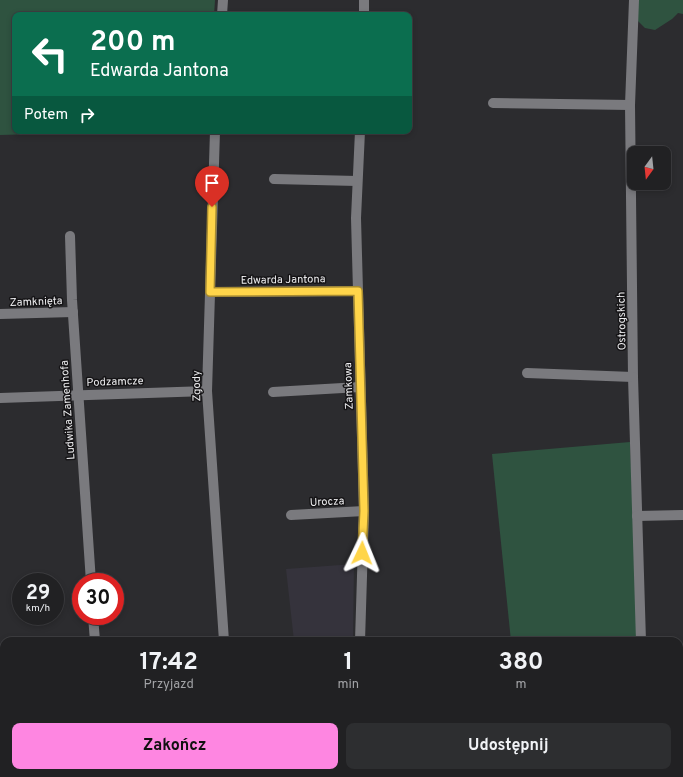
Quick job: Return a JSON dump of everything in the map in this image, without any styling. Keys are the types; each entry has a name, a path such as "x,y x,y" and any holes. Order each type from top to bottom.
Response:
{"street":[{"path":"222,12 223,0"},
{"path":"364,0 364,12"},
{"name":"Ostrogskich","path":"634,0 630,106 633,377 641,637"},
{"path":"494,103 630,106"},
{"name":"Zgody","path":"215,134 207,391 224,637"},
{"name":"Zamkowa","path":"360,134 358,181 358,291 364,511 360,637"},
{"path":"274,179 358,181"},
{"name":"Ludwika Zamenhofa","path":"70,236 78,395 90,573"},
{"name":"Edwarda Jantona","path":"210,292 358,291"},
{"name":"Zamknięta","path":"0,314 73,312"},
{"path":"527,373 633,377"},
{"path":"273,392 360,387"},
{"name":"Podzamcze","path":"0,398 207,391"},
{"name":"Urocza","path":"291,515 364,511"},
{"path":"637,516 683,515"},
{"path":"94,625 95,637"}],"shaded area":[{"path":"354,564 353,637 294,637 286,569"}],"green space":[{"path":"0,0 215,0 214,12 12,12 12,134 36,134 0,135"},
{"path":"636,0 683,0 683,14 678,13 672,19 655,30 645,28 635,18"},
{"path":"630,442 638,637 511,637 492,454"}],"route":[{"path":"212,207 210,292 358,291 364,511 362,553"}]}
